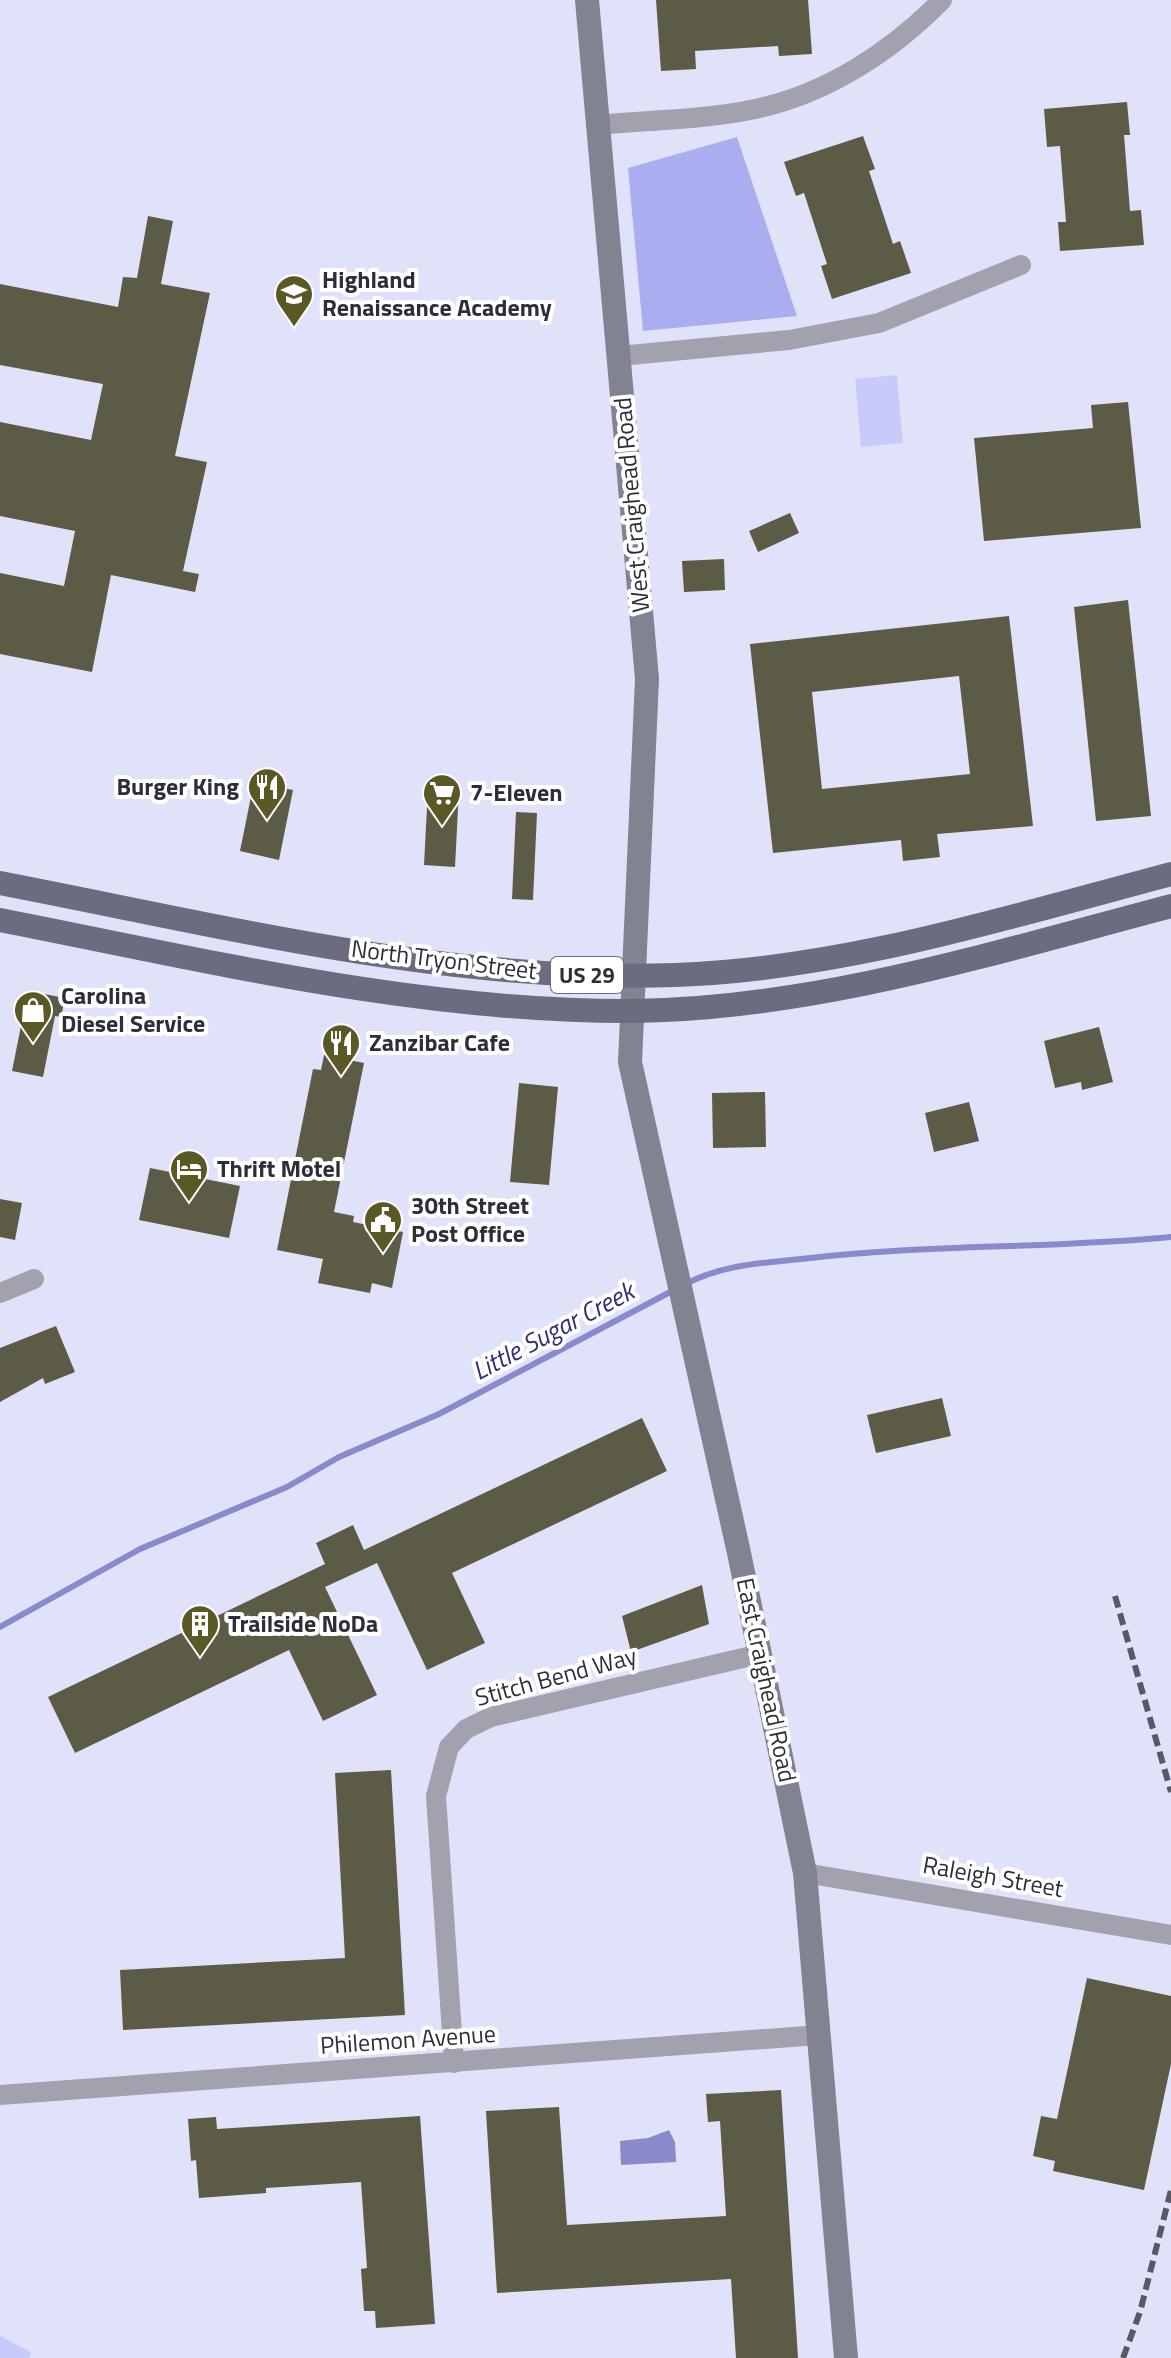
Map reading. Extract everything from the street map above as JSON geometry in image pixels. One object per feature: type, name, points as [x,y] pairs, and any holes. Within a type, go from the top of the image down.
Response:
[{"type":"main road","name":"North Tryon Street","points":[[0,883],[378,955],[511,970],[635,975],[759,968],[875,950],[1171,874]]},
{"type":"main road","name":"North Tryon Street","points":[[0,920],[266,973],[412,997],[524,1007],[634,1011],[711,1006],[816,992],[931,968],[1171,906]]},
{"type":"street","name":"West Craighead Road","points":[[587,0],[647,679],[634,1011]]},
{"type":"street","points":[[597,125],[755,109],[792,98],[869,61],[910,31],[942,0]]},
{"type":"street","points":[[619,356],[789,340],[879,323],[1021,265]]},
{"type":"street","name":"East Craighead Road","points":[[634,1011],[630,1062],[805,1873],[846,2358]]},
{"type":"street","points":[[0,1293],[34,1279]]},
{"type":"street","name":"Stitch Bend Way","points":[[454,2063],[436,1796],[449,1747],[466,1729],[491,1717],[760,1654]]},
{"type":"street","name":"Raleigh Street","points":[[805,1873],[898,1886],[1171,1935]]},
{"type":"street","name":"Philemon Avenue","points":[[0,2095],[819,2035]]},
{"type":"shaded area","points":[[737,137],[797,316],[643,331],[628,168]]},
{"type":"shaded area","points":[[897,375],[903,443],[861,447],[855,379]]},
{"type":"shaded area","points":[[669,2130],[675,2142],[676,2162],[621,2165],[620,2141],[648,2138]]},
{"type":"shaded area","points":[[0,2336],[31,2352],[29,2358],[0,2358]]},
{"type":"building","points":[[656,0],[808,0],[812,54],[779,56],[778,46],[695,51],[696,69],[661,71]]},
{"type":"building","points":[[1127,102],[1130,135],[1124,135],[1130,211],[1141,210],[1144,245],[1060,251],[1058,222],[1066,222],[1060,146],[1047,147],[1044,109]]},
{"type":"building","points":[[863,136],[875,169],[869,171],[893,244],[900,241],[911,273],[832,299],[821,266],[827,264],[804,193],[796,196],[784,162]]},
{"type":"building","points":[[148,216],[173,221],[161,284],[210,293],[175,456],[207,462],[183,571],[199,574],[195,592],[111,575],[92,672],[0,654],[0,573],[64,586],[75,531],[0,516],[0,422],[91,440],[103,384],[0,365],[0,284],[118,307],[123,277],[137,278]]},
{"type":"building","points":[[1128,402],[1141,528],[984,541],[974,438],[1093,428],[1091,405]]},
{"type":"building","points":[[790,513],[799,533],[758,552],[749,531]]},
{"type":"building","points":[[724,559],[725,590],[684,592],[682,561]]},
{"type":"building","points":[[1128,600],[1151,816],[1096,821],[1074,607]]},
{"type":"building","points":[[1009,616],[1033,826],[937,834],[940,857],[903,861],[901,840],[773,853],[750,644]],"holes":[[[959,676],[970,774],[822,789],[812,692]]]},
{"type":"building","name":"Burger King","points":[[254,782],[293,790],[279,860],[240,851]]},
{"type":"building","name":"7-Eleven","points":[[428,788],[459,789],[455,867],[424,865]]},
{"type":"building","name":"7-Eleven","points":[[516,812],[537,813],[533,900],[512,899]]},
{"type":"building","name":"Carolina Diesel Service","points":[[28,991],[65,998],[61,1017],[55,1016],[43,1077],[12,1071]]},
{"type":"building","points":[[1099,1027],[1113,1082],[1082,1090],[1081,1082],[1055,1088],[1044,1041]]},
{"type":"building","points":[[324,1055],[364,1063],[334,1212],[354,1216],[353,1222],[403,1232],[392,1288],[372,1283],[370,1293],[318,1283],[323,1259],[277,1250],[313,1069],[321,1070]]},
{"type":"building","points":[[519,1083],[558,1087],[549,1185],[510,1182]]},
{"type":"building","points":[[765,1092],[766,1147],[713,1148],[712,1093]]},
{"type":"building","points":[[969,1102],[979,1141],[934,1152],[925,1113]]},
{"type":"building","name":"Thrift Motel","points":[[150,1168],[240,1186],[229,1238],[139,1220]]},
{"type":"building","points":[[0,1199],[22,1203],[15,1240],[0,1237]]},
{"type":"building","points":[[56,1326],[75,1372],[45,1384],[43,1378],[0,1402],[0,1348]]},
{"type":"building","points":[[942,1398],[951,1436],[876,1453],[867,1415]]},
{"type":"building","points":[[642,1418],[667,1471],[452,1573],[485,1643],[427,1670],[377,1563],[325,1587],[377,1695],[323,1721],[289,1650],[75,1753],[48,1697],[325,1564],[316,1543],[353,1525],[364,1550]]},
{"type":"building","points":[[702,1585],[709,1624],[631,1652],[622,1616]]},
{"type":"building","points":[[391,1770],[405,2015],[123,2030],[120,1970],[345,1958],[335,1773]]},
{"type":"building","points":[[1087,1978],[1171,1996],[1171,2064],[1144,2190],[1053,2171],[1055,2161],[1033,2156],[1041,2116],[1057,2119]]},
{"type":"building","points":[[781,2090],[798,2358],[736,2358],[731,2279],[497,2293],[486,2111],[559,2107],[567,2225],[726,2216],[720,2121],[708,2122],[706,2094]]},
{"type":"building","points":[[420,2116],[435,2324],[376,2328],[375,2311],[364,2311],[361,2269],[367,2268],[361,2182],[266,2188],[266,2193],[199,2198],[196,2160],[191,2161],[188,2119],[216,2117],[217,2129]]},
{"type":"waterway","name":"Little Sugar Creek","points":[[684,1285],[712,1273],[741,1266],[847,1254],[1171,1237]]},
{"type":"waterway","name":"Little Sugar Creek","points":[[0,1627],[140,1549],[287,1487],[339,1457],[439,1414],[674,1290]]},
{"type":"railway","points":[[1115,1596],[1171,1792]]},
{"type":"railway","points":[[1123,2358],[1140,2312],[1171,2190]]},
{"type":"place","name":"Highland Renaissance Academy","points":[[294,328]]},
{"type":"place","name":"Burger King","points":[[267,821]]},
{"type":"place","name":"7-Eleven","points":[[442,827]]},
{"type":"place","name":"Carolina Diesel Service","points":[[33,1044]]},
{"type":"place","name":"Zanzibar Cafe","points":[[341,1077]]},
{"type":"place","name":"Thrift Motel","points":[[189,1203]]},
{"type":"place","name":"30th Street Post Office","points":[[383,1254]]},
{"type":"place","name":"Trailside NoDa","points":[[200,1658]]}]
